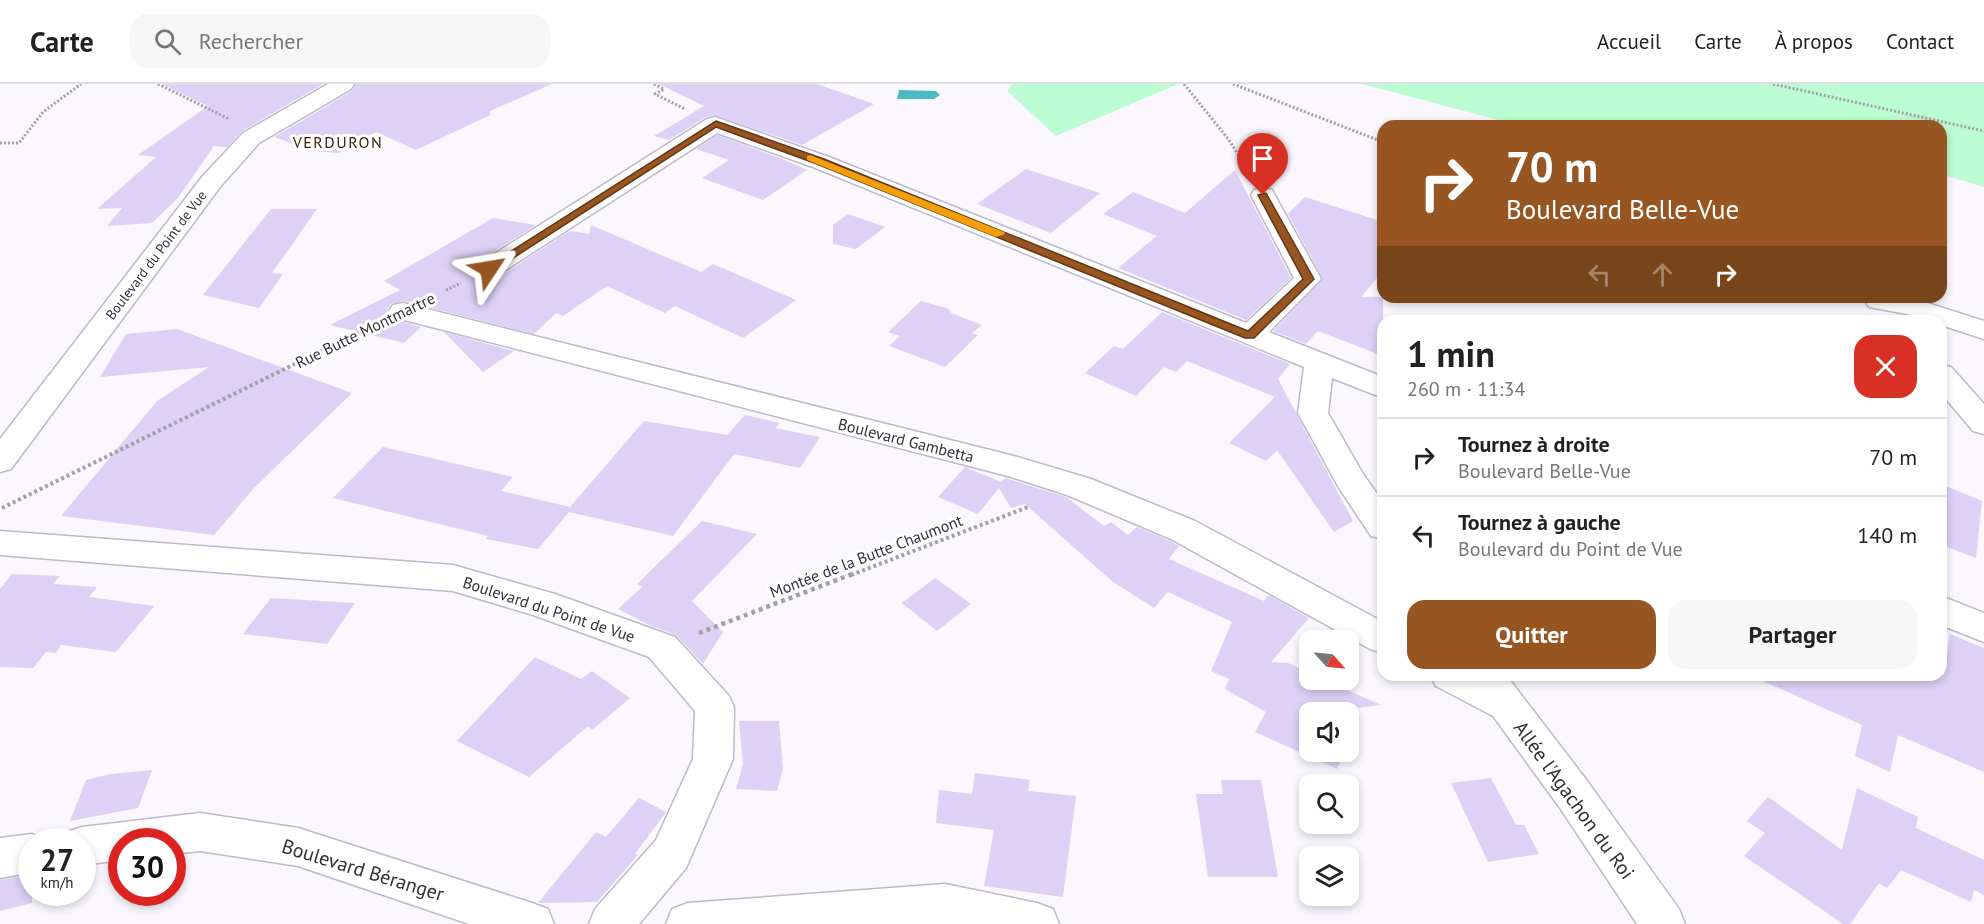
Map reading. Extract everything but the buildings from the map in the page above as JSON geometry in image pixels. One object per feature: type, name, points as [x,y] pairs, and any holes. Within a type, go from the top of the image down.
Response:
[{"type":"street","name":"Boulevard du Point de Vue","points":[[0,461],[211,182],[251,138],[343,84]]},
{"type":"street","points":[[489,269],[716,124],[820,162],[1377,386]]},
{"type":"street","points":[[1249,336],[1308,279],[1263,195]]},
{"type":"street","points":[[1881,303],[1891,315]]},
{"type":"street","points":[[1892,303],[1912,306],[1939,315]]},
{"type":"street","name":"Boulevard Gambetta","points":[[403,311],[1014,467],[1079,487],[1183,530],[1377,636]]},
{"type":"street","points":[[1947,318],[1984,330]]},
{"type":"street","points":[[1319,362],[1313,412],[1350,480],[1377,518]]},
{"type":"street","points":[[1947,381],[1984,424]]},
{"type":"street","name":"Boulevard du Point de Vue","points":[[0,543],[453,578],[542,604],[662,647],[715,707],[714,759],[671,854],[611,924]]},
{"type":"street","points":[[1947,613],[1984,628]]},
{"type":"street","points":[[1466,681],[1495,691]]},
{"type":"street","name":"Allée l'Agachon du Roi","points":[[1495,691],[1574,795],[1646,916]]},
{"type":"street","name":"Boulevard Béranger","points":[[96,844],[200,832],[298,847],[532,924]]},
{"type":"street","points":[[0,858],[18,855]]},
{"type":"street","points":[[688,924],[945,905],[1020,922]]},
{"type":"path","points":[[0,143],[19,143],[43,112],[81,84]]},
{"type":"path","points":[[158,84],[231,121]]},
{"type":"path","points":[[654,84],[664,89],[655,94],[716,124]]},
{"type":"path","points":[[1184,84],[1229,140],[1263,195]]},
{"type":"path","points":[[1233,84],[1377,140]]},
{"type":"path","points":[[1773,84],[1935,120]]},
{"type":"path","points":[[1947,123],[1984,131]]},
{"type":"path","name":"Rue Butte Montmartre","points":[[0,509],[489,269]]},
{"type":"path","name":"Montée de la Butte Chaumont","points":[[662,647],[1079,487]]},
{"type":"green space","points":[[1013,84],[1178,84],[1056,136],[1007,91]]},
{"type":"green space","points":[[1362,84],[1984,84],[1984,187],[1947,176],[1947,120],[1498,120]]},
{"type":"water","points":[[899,90],[936,91],[940,95],[934,99],[897,99]]},
{"type":"slow traffic","points":[[810,158],[1000,234]]},
{"type":"district","name":"VERDURON","points":[[338,142]]},
{"type":"route","points":[[489,269],[716,124],[820,162],[1249,336],[1308,279],[1263,195]]}]
